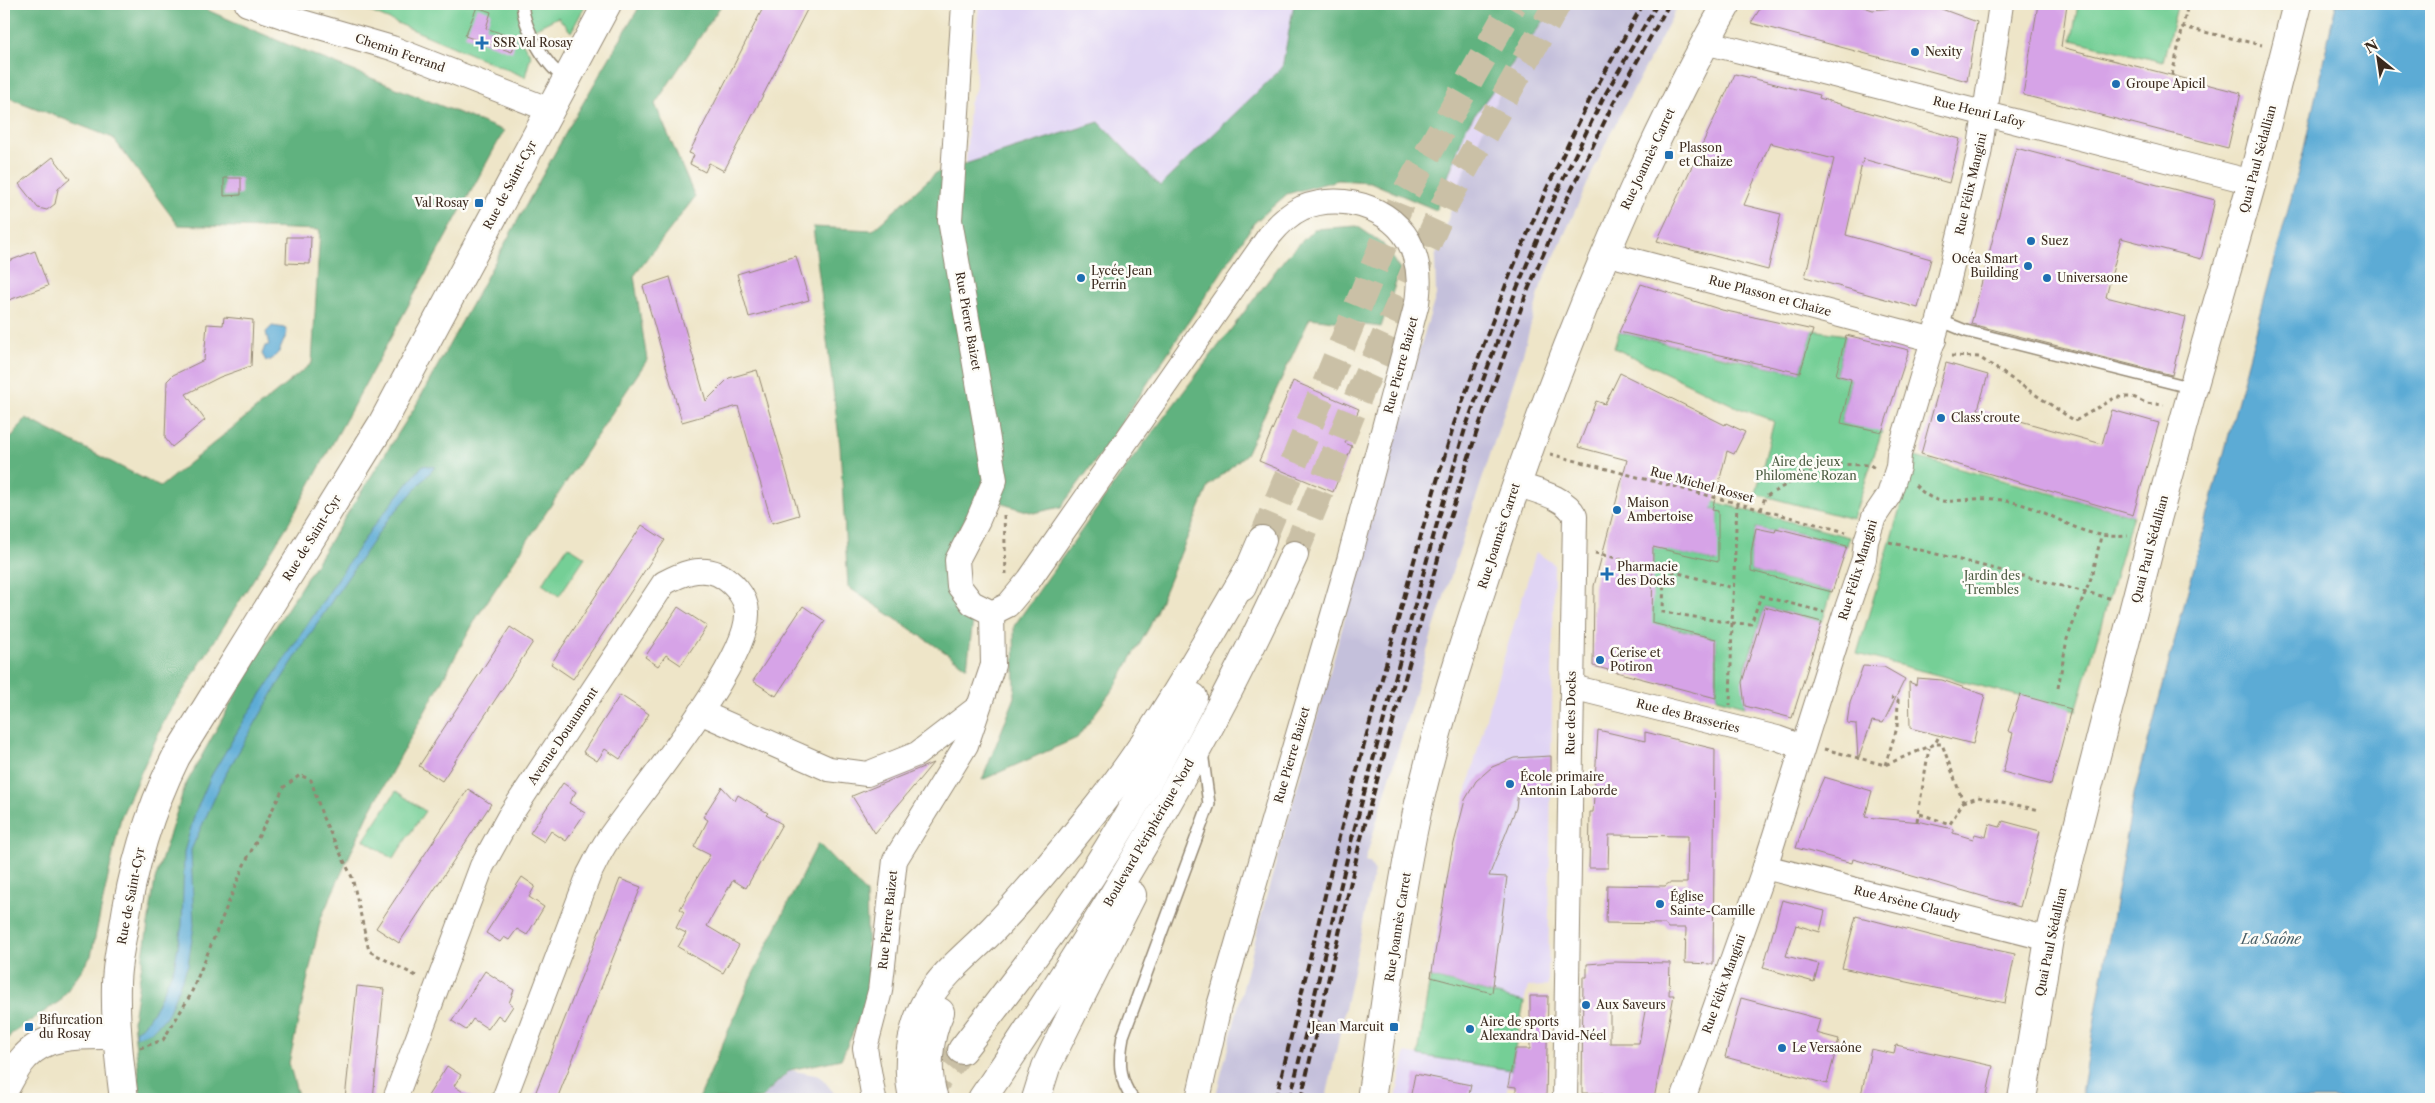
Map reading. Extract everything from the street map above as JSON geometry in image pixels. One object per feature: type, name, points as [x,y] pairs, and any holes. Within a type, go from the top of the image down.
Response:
[{"type":"main road","name":"Rue de Saint-Cyr","points":[[124,1099],[118,1045],[116,983],[124,926],[143,834],[158,792],[176,757],[382,424],[607,4]]},
{"type":"main road","name":"Rue Joannès Carret","points":[[1372,1099],[1395,941],[1417,812],[1467,635],[1528,448],[1606,253],[1654,146],[1705,42],[1727,4]]},
{"type":"main road","name":"Quai Paul Sédallian","points":[[2022,1099],[2049,939],[2153,534],[2252,182],[2298,4]]},
{"type":"main road","points":[[962,1050],[1054,929],[1114,839],[1189,705],[1262,540]]},
{"type":"main road","name":"Boulevard Périphérique Nord","points":[[982,1099],[1037,1018],[1146,844],[1261,628],[1294,555]]},
{"type":"main road","points":[[913,1099],[910,1080],[910,1051],[922,1011],[945,977],[995,927],[1097,808],[1132,762],[1165,712],[1249,570]]},
{"type":"main road","points":[[1036,1099],[1046,1067],[1202,752],[1226,695]]},
{"type":"main road","points":[[934,1099],[928,1071],[933,1032],[952,990],[995,927]]},
{"type":"main road","points":[[4,1090],[24,1058],[39,1044],[76,1034],[118,1045]]},
{"type":"street","name":"Chemin Ferrand","points":[[247,4],[392,48],[550,110]]},
{"type":"street","name":"Rue Pierre Baizet","points":[[964,4],[950,220],[995,480]]},
{"type":"street","name":"Rue Félix Mangini","points":[[1683,1099],[1765,867],[1813,748],[1844,616],[1864,560],[1866,541],[1874,517],[1889,495],[1898,467],[1899,454],[1933,340],[1979,154],[2001,4]]},
{"type":"street","name":"Rue Henri Lafoy","points":[[1705,42],[1986,112],[2252,182]]},
{"type":"street","name":"Rue Pierre Baizet","points":[[874,1099],[865,1048],[880,991],[895,860],[966,745],[993,665],[1000,609],[1029,580],[1270,235],[1283,220],[1302,209],[1321,202],[1344,201],[1368,207],[1388,218],[1404,235],[1415,255],[1420,280],[1417,303],[1349,560],[1219,1006],[1198,1099]]},
{"type":"street","name":"Rue Plasson et Chaize","points":[[1606,253],[1933,340]]},
{"type":"street","points":[[995,480],[958,560],[959,586],[972,603],[1000,609]]},
{"type":"street","name":"Rue des Docks","points":[[1516,484],[1557,499],[1571,509],[1574,516],[1565,1099]]},
{"type":"street","name":"Avenue Douaumont","points":[[395,1099],[482,866],[509,817],[664,583],[687,571],[716,573],[729,580],[739,591],[747,611],[745,626],[732,659],[700,712],[606,842],[589,874],[504,1099]]},
{"type":"street","name":"Rue des Brasseries","points":[[1572,687],[1813,748]]},
{"type":"street","points":[[700,712],[829,769],[867,774],[917,754],[977,708]]},
{"type":"street","name":"Rue Arsène Claudy","points":[[1765,867],[2049,939]]},
{"type":"lane","points":[[522,4],[528,31],[555,72],[566,79]]},
{"type":"lane","name":"Rue Plasson et Chaize","points":[[1933,340],[1966,331],[2190,399]]},
{"type":"lane","points":[[1133,1099],[1121,1077],[1120,1057],[1123,1036],[1209,804],[1202,752]]},
{"type":"path","points":[[2172,76],[2188,4]]},
{"type":"path","points":[[2182,27],[2238,40]]},
{"type":"path","points":[[1933,340],[1940,364],[1948,356],[1979,357],[2075,422],[2116,397],[2133,397],[2146,403],[2164,404],[2190,399]]},
{"type":"path","name":"Rue Michel Rosset","points":[[1528,448],[1849,533],[1862,526],[1870,529]]},
{"type":"path","points":[[1762,510],[1765,497],[1822,464],[1870,465],[1886,478],[1914,484],[1924,494],[1944,502],[1994,498],[2013,502],[2053,516],[2082,532],[2101,536],[2153,534]]},
{"type":"path","points":[[995,480],[1004,507],[1000,609]]},
{"type":"path","points":[[1730,708],[1737,504]]},
{"type":"path","points":[[1870,529],[1878,532],[1886,541],[2135,605]]},
{"type":"path","points":[[2058,688],[2067,639],[2093,573],[2101,536]]},
{"type":"path","points":[[1574,547],[1733,588]]},
{"type":"path","points":[[1664,569],[1663,612],[1732,623],[1751,624],[1761,596],[1844,616]]},
{"type":"path","points":[[1885,765],[1898,728],[1898,700],[1891,698]]},
{"type":"path","points":[[1935,744],[1939,736]]},
{"type":"path","points":[[1813,748],[1885,765],[1935,744],[1942,744],[1963,802]]},
{"type":"path","points":[[1917,821],[1920,814],[1929,747]]},
{"type":"path","points":[[118,1045],[163,1040],[190,996],[244,865],[284,787],[300,775],[311,780],[323,818],[352,877],[369,951],[436,987]]},
{"type":"path","points":[[1920,814],[1950,824],[1963,802],[1978,797],[2040,810]]},
{"type":"shaded area","name":"Lycée Jean Perrin","points":[[979,4],[1556,4],[1512,66],[1452,208],[1276,125],[1061,507],[1034,513],[1006,505],[1003,447],[964,208],[969,104],[976,88],[975,48]]},
{"type":"shaded area","points":[[1556,4],[1679,4],[1610,134],[1541,286],[1524,350],[1433,631],[1365,861],[1370,863],[1374,871],[1326,1099],[1215,1099],[1264,905],[1356,579],[1388,454],[1436,295],[1435,258],[1463,174],[1512,66]]},
{"type":"shaded area","name":"École primaire Antonin Laborde","points":[[1536,552],[1554,564],[1548,986],[1528,987],[1524,1002],[1430,977],[1452,847],[1490,703]]},
{"type":"shaded area","points":[[1405,1053],[1511,1070],[1505,1099],[1396,1099]]},
{"type":"shaded area","points":[[790,1070],[820,1076],[839,1099],[760,1099]]},
{"type":"green space","points":[[4,4],[55,4],[61,6],[64,4],[193,4],[286,44],[504,131],[289,523],[164,721],[121,817],[91,956],[60,1001],[11,1034],[4,1045],[4,447],[26,418],[160,487],[312,363],[320,230],[178,225],[113,138],[4,96]]},
{"type":"green space","name":"SSR Val Rosay","points":[[352,4],[586,4],[571,32],[558,17],[518,37],[531,55],[525,77]]},
{"type":"green space","points":[[641,4],[722,4],[655,104],[695,197],[634,276],[647,360],[477,617],[368,815],[321,918],[289,1063],[299,1099],[141,1099],[133,1020],[155,880],[185,786],[256,658],[415,407],[569,127]]},
{"type":"green space","points":[[1294,4],[1556,4],[1466,127],[1436,210],[1370,182],[1338,180],[1287,194],[1254,223],[1102,452],[1061,507],[1034,513],[1006,505],[982,488],[946,555],[949,588],[973,621],[967,667],[848,587],[840,446],[813,227],[873,230],[936,173],[1099,122],[1160,186],[1282,68]]},
{"type":"green space","points":[[2078,4],[2161,4],[2177,7],[2163,62],[2072,40]]},
{"type":"green space","points":[[1357,226],[1382,243],[1400,270],[1381,327],[1310,318],[1246,454],[1209,486],[1150,626],[1116,685],[1077,738],[982,780],[1015,697],[1014,626],[1127,466],[1286,257],[1314,229]]},
{"type":"green space","name":"Aire de jeux Philomène Rozan","points":[[1813,330],[1846,335],[1836,375],[1851,379],[1841,423],[1882,431],[1853,519],[1756,494],[1774,421],[1739,408],[1614,348],[1619,332],[1694,350],[1697,343],[1712,347],[1711,354],[1800,373]]},
{"type":"green space","name":"Jardin des Trembles","points":[[1915,457],[2133,515],[2076,711],[1857,654]]},
{"type":"green space","points":[[1623,478],[1849,537],[1847,546],[1777,528],[1775,532],[1756,528],[1751,552],[1751,571],[1832,592],[1822,622],[1765,607],[1745,670],[1745,706],[1716,698],[1716,639],[1666,626],[1652,631],[1608,535],[1717,562],[1718,511],[1620,487]]},
{"type":"green space","points":[[568,546],[585,557],[559,596],[542,584]]},
{"type":"green space","points":[[396,791],[425,811],[393,859],[364,840]]},
{"type":"green space","points":[[818,843],[866,893],[869,997],[841,1059],[790,1070],[760,1099],[699,1099],[751,978]]},
{"type":"green space","name":"Aire de sports Alexandra David-Néel","points":[[1430,977],[1524,1002],[1511,1070],[1418,1055]]},
{"type":"water","name":"La Saône","points":[[2336,4],[2431,4],[2431,1099],[2081,1099],[2133,799],[2303,153]]},
{"type":"water","points":[[272,326],[285,328],[287,333],[279,352],[271,360],[266,361],[262,354],[265,346],[269,345],[266,332]]},
{"type":"water","points":[[423,465],[435,467],[386,522],[335,596],[277,686],[224,777],[191,850],[194,926],[188,965],[167,1016],[152,1031],[136,1037],[135,1031],[144,1025],[157,1005],[174,967],[182,925],[184,852],[195,813],[211,776],[246,717],[371,529]]},
{"type":"building","points":[[765,4],[810,4],[724,171],[709,163],[705,172],[690,164],[694,155],[689,153]]},
{"type":"building","name":"Nexity","points":[[1763,4],[1855,4],[1873,10],[1928,4],[1977,22],[1967,81],[1751,23]]},
{"type":"building","name":"Groupe Apicil","points":[[2038,4],[2067,4],[2061,47],[2241,93],[2228,148],[2023,95]]},
{"type":"building","points":[[477,7],[491,12],[486,28],[516,39],[512,52],[465,36]]},
{"type":"building","points":[[1735,74],[1820,95],[1819,98],[1960,139],[1949,183],[1863,159],[1846,235],[1931,259],[1918,308],[1805,277],[1834,159],[1770,143],[1744,205],[1781,214],[1768,270],[1657,241]]},
{"type":"building","name":"Universaone","points":[[2016,148],[2215,200],[2201,259],[2121,238],[2106,297],[2186,317],[2172,375],[1971,324]]},
{"type":"building","points":[[53,157],[70,179],[58,189],[55,204],[47,210],[38,208],[19,184]]},
{"type":"building","points":[[224,178],[241,178],[241,195],[224,196]]},
{"type":"building","points":[[287,237],[311,237],[310,264],[286,263]]},
{"type":"building","points":[[35,251],[48,286],[9,300],[4,286],[4,263]]},
{"type":"building","points":[[796,256],[809,300],[749,317],[737,274]]},
{"type":"building","points":[[670,277],[706,401],[729,378],[757,370],[799,515],[772,523],[738,406],[682,422],[643,286]]},
{"type":"building","points":[[1641,284],[1722,310],[1813,330],[1800,373],[1619,332]]},
{"type":"building","points":[[224,317],[253,320],[251,366],[220,377],[186,394],[205,420],[172,447],[165,438],[167,381],[173,375],[204,360],[207,324],[223,325]]},
{"type":"building","points":[[1846,335],[1909,350],[1882,432],[1841,423],[1851,379],[1836,375]]},
{"type":"building","points":[[1946,363],[1988,375],[1978,409],[2102,444],[2112,410],[2159,423],[2133,515],[1921,454]]},
{"type":"building","points":[[1620,373],[1725,425],[1726,423],[1745,432],[1734,454],[1727,451],[1712,510],[1718,511],[1718,562],[1653,547],[1652,623],[1716,639],[1716,698],[1593,666],[1594,586],[1627,460],[1578,447],[1596,401],[1605,404]]},
{"type":"building","points":[[1293,381],[1359,409],[1345,443],[1352,446],[1333,492],[1259,461]]},
{"type":"building","points":[[642,525],[665,540],[573,679],[551,664]]},
{"type":"building","points":[[1756,528],[1775,532],[1776,528],[1847,546],[1832,592],[1751,571],[1751,552]]},
{"type":"building","points":[[803,606],[825,621],[776,696],[753,681]]},
{"type":"building","points":[[678,607],[707,626],[681,665],[666,655],[658,666],[645,657]]},
{"type":"building","points":[[1765,607],[1822,622],[1792,718],[1745,706],[1742,682]]},
{"type":"building","points":[[510,627],[533,642],[442,781],[419,766]]},
{"type":"building","points":[[1863,666],[1884,667],[1905,679],[1883,723],[1872,721],[1858,760],[1856,724],[1847,723],[1850,702]]},
{"type":"building","points":[[1917,678],[1942,680],[1985,695],[1973,744],[1910,728],[1909,682],[1916,685]]},
{"type":"building","points":[[620,695],[649,714],[620,759],[605,749],[597,761],[583,752]]},
{"type":"building","points":[[2020,695],[2071,709],[2051,785],[2003,772],[2013,733],[2008,731]]},
{"type":"building","points":[[1598,730],[1645,741],[1645,732],[1715,749],[1713,964],[1685,963],[1686,928],[1668,928],[1665,924],[1606,923],[1607,885],[1665,886],[1669,883],[1687,883],[1688,836],[1609,835],[1608,868],[1589,868],[1590,812],[1593,812]]},
{"type":"building","points":[[1551,756],[1551,794],[1518,792],[1516,808],[1489,876],[1507,877],[1492,993],[1431,977],[1451,855],[1465,800],[1476,781],[1492,767],[1514,758]]},
{"type":"building","points":[[933,763],[894,810],[875,833],[852,796]]},
{"type":"building","points":[[1824,777],[1872,791],[1865,817],[1922,822],[1953,829],[1953,833],[1973,839],[1975,834],[1986,837],[1989,824],[2000,827],[2003,821],[2040,831],[2020,907],[1853,859],[1852,863],[1796,848],[1806,818]]},
{"type":"building","points":[[563,783],[576,792],[569,803],[585,813],[566,841],[551,831],[544,842],[530,833]]},
{"type":"building","points":[[722,787],[735,801],[738,795],[782,824],[746,888],[733,880],[707,926],[739,945],[723,973],[678,947],[686,933],[676,928],[684,912],[680,909],[710,855],[694,847],[708,820],[703,817]]},
{"type":"building","points":[[468,789],[491,804],[399,943],[376,928]]},
{"type":"building","points":[[522,877],[535,886],[529,897],[544,907],[527,935],[517,929],[509,940],[504,937],[500,942],[486,933]]},
{"type":"building","points":[[620,879],[641,887],[557,1099],[533,1099]]},
{"type":"building","points":[[1782,900],[1825,911],[1820,932],[1796,925],[1786,956],[1819,964],[1814,982],[1763,968]]},
{"type":"building","points":[[1856,916],[1949,940],[2015,954],[2005,1003],[1842,968]]},
{"type":"building","points":[[1614,962],[1670,963],[1669,995],[1674,995],[1654,1099],[1604,1099],[1602,1093],[1582,1093],[1583,977],[1587,977],[1587,964]],"holes":[[[1610,1006],[1646,1006],[1639,1043],[1610,1043]]]},
{"type":"building","points":[[485,971],[514,990],[509,1003],[513,1006],[504,1020],[498,1015],[488,1029],[473,1019],[466,1030],[452,1021]]},
{"type":"building","points":[[357,986],[384,989],[373,1099],[345,1099]]},
{"type":"building","points":[[1530,996],[1548,996],[1546,1099],[1516,1099],[1516,1087],[1508,1086],[1515,1049],[1530,1049]]},
{"type":"building","name":"Le Versaône","points":[[1741,998],[1820,1019],[1816,1033],[1839,1039],[1827,1084],[1725,1057]]},
{"type":"building","points":[[1896,1045],[1993,1066],[1986,1099],[1882,1099],[1861,1095],[1871,1049],[1894,1054]]},
{"type":"building","points":[[447,1066],[461,1075],[454,1086],[474,1099],[426,1099]]},
{"type":"building","points":[[1415,1074],[1471,1085],[1468,1099],[1410,1099]]},
{"type":"tunnel","points":[[1262,540],[1402,199],[1513,4]]},
{"type":"tunnel","points":[[1294,555],[1361,390],[1447,200],[1557,4]]},
{"type":"tunnel","points":[[922,1099],[962,1050]]},
{"type":"railway","points":[[1276,1099],[1340,833],[1423,528],[1454,424],[1507,282],[1547,188],[1592,95],[1643,4]]},
{"type":"railway","points":[[1290,1099],[1352,838],[1434,534],[1465,429],[1517,288],[1557,192],[1602,100],[1657,4]]},
{"type":"railway","points":[[1301,1099],[1360,842],[1444,537],[1476,434],[1527,292],[1568,197],[1612,106],[1669,4]]},
{"type":"place","name":"SSR Val Rosay","points":[[482,43]]},
{"type":"place","name":"Nexity","points":[[1915,52]]},
{"type":"place","name":"Groupe Apicil","points":[[2116,84]]},
{"type":"place","name":"Plasson et Chaize","points":[[1669,155]]},
{"type":"place","name":"Val Rosay","points":[[479,203]]},
{"type":"place","name":"Suez","points":[[2031,241]]},
{"type":"place","name":"Océa Smart Building","points":[[2028,266]]},
{"type":"place","name":"Lycée Jean Perrin","points":[[1081,278]]},
{"type":"place","name":"Universaone","points":[[2047,278]]},
{"type":"place","name":"Class'croute","points":[[1941,418]]},
{"type":"place","name":"Maison Ambertoise","points":[[1617,510]]},
{"type":"place","name":"Pharmacie des Docks","points":[[1607,574]]},
{"type":"place","name":"Cerise et Potiron","points":[[1600,660]]},
{"type":"place","name":"École primaire Antonin Laborde","points":[[1510,784]]},
{"type":"place","name":"Église Sainte-Camille","points":[[1660,904]]},
{"type":"place","name":"Aux Saveurs","points":[[1586,1005]]},
{"type":"place","name":"Bifurcation du Rosay","points":[[29,1027]]},
{"type":"place","name":"Jean Marcuit","points":[[1394,1027]]},
{"type":"place","name":"Aire de sports Alexandra David-Néel","points":[[1470,1029]]},
{"type":"place","name":"Le Versaône","points":[[1782,1048]]}]
